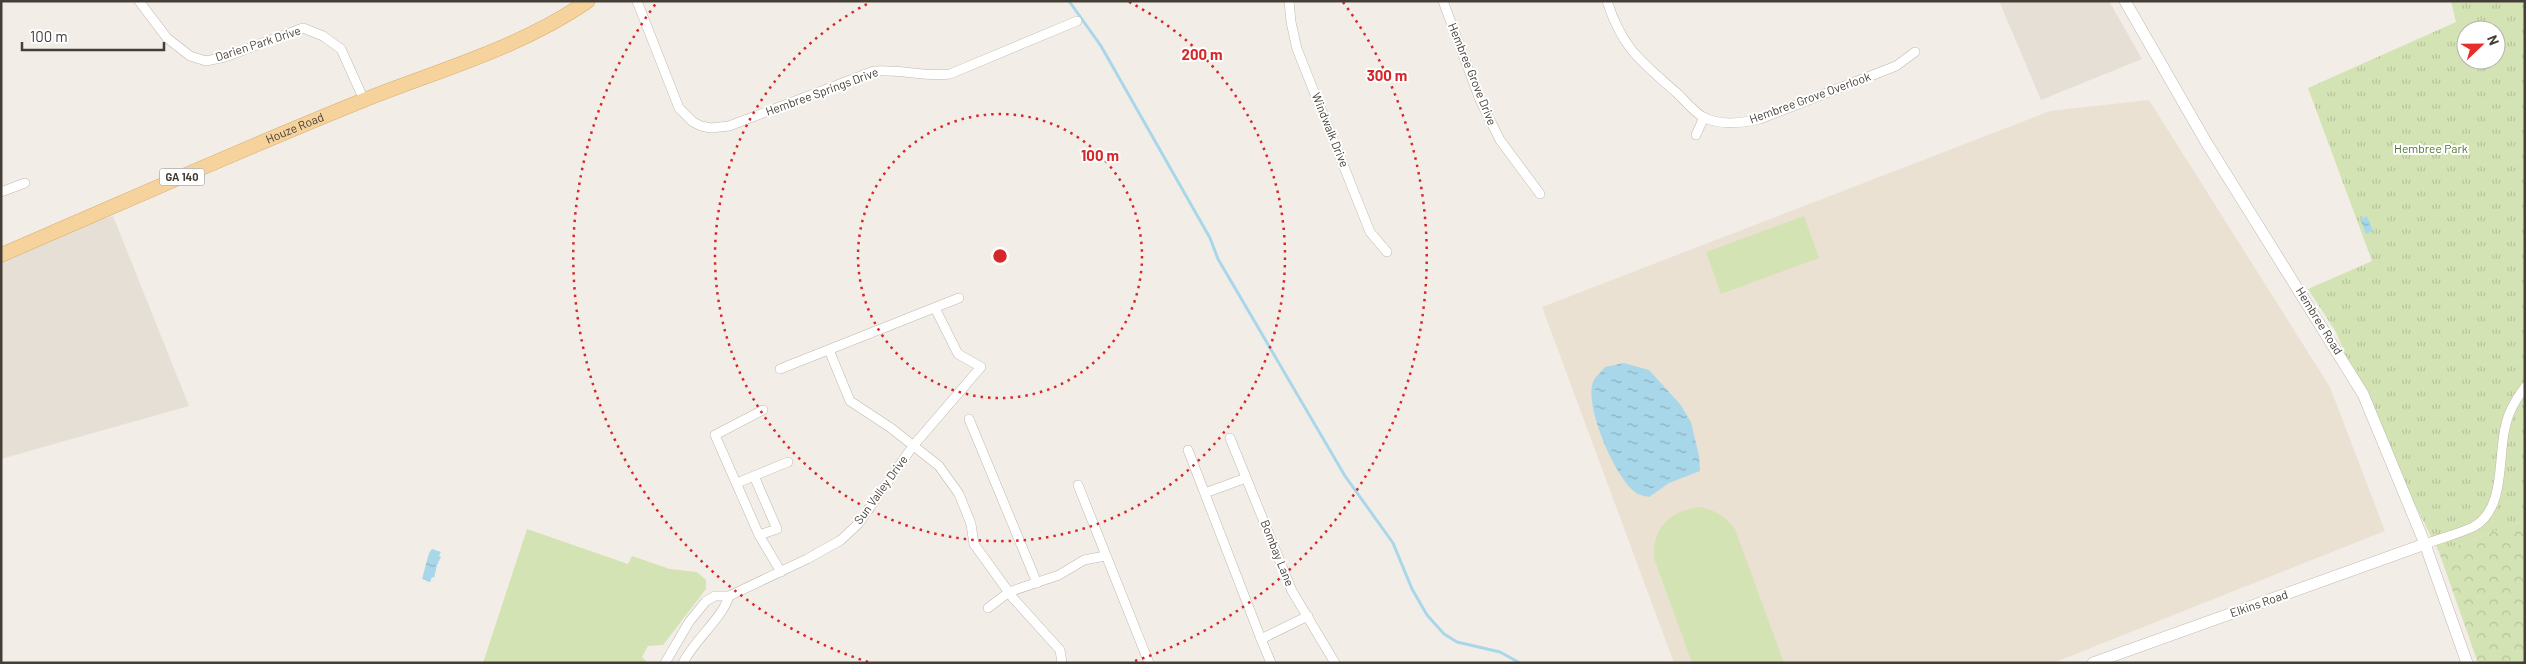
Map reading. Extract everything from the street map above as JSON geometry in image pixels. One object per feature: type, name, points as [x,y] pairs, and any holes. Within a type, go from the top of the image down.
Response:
[{"type":"main road","name":"Houze Road","points":[[1,255],[364,100],[524,38],[564,18],[588,1]]},
{"type":"street","name":"Darien Park Drive","points":[[139,1],[167,38],[190,56],[206,61],[225,57],[303,28],[323,36],[341,50],[364,100]]},
{"type":"street","name":"Hembree Springs Drive","points":[[637,1],[679,108],[693,122],[711,128],[728,126],[874,71],[892,70],[931,76],[950,74],[1077,21]]},
{"type":"street","name":"Windwalk Drive","points":[[1289,1],[1290,22],[1297,49],[1370,232],[1387,252]]},
{"type":"street","name":"Hembree Grove Drive","points":[[1443,1],[1480,100],[1500,140],[1540,194]]},
{"type":"street","points":[[1607,1],[1615,27],[1630,51],[1704,117],[1696,136]]},
{"type":"street","name":"Hembree Road","points":[[2125,1],[2206,142],[2363,394],[2425,544],[2467,663]]},
{"type":"street","name":"Hembree Grove Overlook","points":[[1704,117],[1742,123],[1760,119],[1896,66],[1915,52]]},
{"type":"street","points":[[1,192],[25,183]]},
{"type":"street","points":[[780,369],[959,298]]},
{"type":"street","name":"Sun Valley Drive","points":[[665,663],[689,622],[706,601],[714,596],[729,596],[781,572],[841,540],[859,523],[914,446],[981,367],[958,354],[935,308]]},
{"type":"street","points":[[829,350],[850,401],[939,466],[959,494],[971,524],[974,544],[1009,592],[1060,650],[1062,663]]},
{"type":"street","points":[[2425,544],[2473,526],[2484,518],[2491,507],[2498,483],[2505,426],[2510,408],[2525,387]]},
{"type":"street","points":[[763,410],[716,435],[759,535],[781,572]]},
{"type":"street","points":[[969,419],[1037,583]]},
{"type":"street","name":"Bombay Lane","points":[[1230,438],[1292,591],[1335,663]]},
{"type":"street","points":[[1188,450],[1271,663]]},
{"type":"street","points":[[737,483],[788,462]]},
{"type":"street","points":[[754,476],[777,529],[759,535]]},
{"type":"street","points":[[1204,493],[1246,478]]},
{"type":"street","points":[[1078,485],[1149,663]]},
{"type":"street","name":"Elkins Road","points":[[2093,663],[2425,544]]},
{"type":"street","points":[[988,608],[1009,592],[1059,575],[1084,560],[1105,556]]},
{"type":"street","points":[[683,663],[712,621],[724,610],[729,596]]},
{"type":"street","points":[[1261,639],[1308,616]]},
{"type":"shaded area","points":[[1999,1],[2109,1],[2142,59],[2041,100]]},
{"type":"shaded area","points":[[2149,100],[2330,387],[2385,531],[2053,663],[1674,663],[1542,307],[2050,111]]},
{"type":"shaded area","points":[[113,216],[189,406],[1,459],[1,261],[89,222]]},
{"type":"green space","name":"Hembree Park","points":[[2451,1],[2525,1],[2525,520],[2439,552],[2371,418],[2336,332],[2308,289],[2372,261],[2308,88],[2456,22]]},
{"type":"green space","points":[[1804,216],[1819,258],[1721,294],[1706,252]]},
{"type":"green space","points":[[1699,507],[1719,514],[1735,529],[1784,663],[1692,663],[1654,558],[1654,547],[1660,530],[1671,517],[1688,509]]},
{"type":"green space","points":[[2525,520],[2525,663],[2478,663],[2439,552]]},
{"type":"green space","points":[[527,529],[628,564],[632,556],[670,569],[697,572],[706,580],[706,589],[663,645],[648,646],[642,657],[648,663],[483,663]]},
{"type":"water","points":[[2367,216],[2373,231],[2366,234],[2360,219]]},
{"type":"water","points":[[1624,363],[1649,370],[1680,404],[1691,422],[1699,456],[1700,471],[1669,483],[1649,497],[1635,492],[1619,472],[1603,440],[1593,407],[1591,393],[1595,378],[1605,367]]},
{"type":"water","points":[[432,549],[441,552],[439,556],[441,557],[434,578],[432,577],[430,582],[422,579],[429,553]]},
{"type":"waterway","points":[[1069,1],[1101,46],[1210,238],[1218,259],[1345,476],[1393,543],[1412,589],[1427,615],[1444,634],[1457,642],[1500,652],[1520,663]]}]
